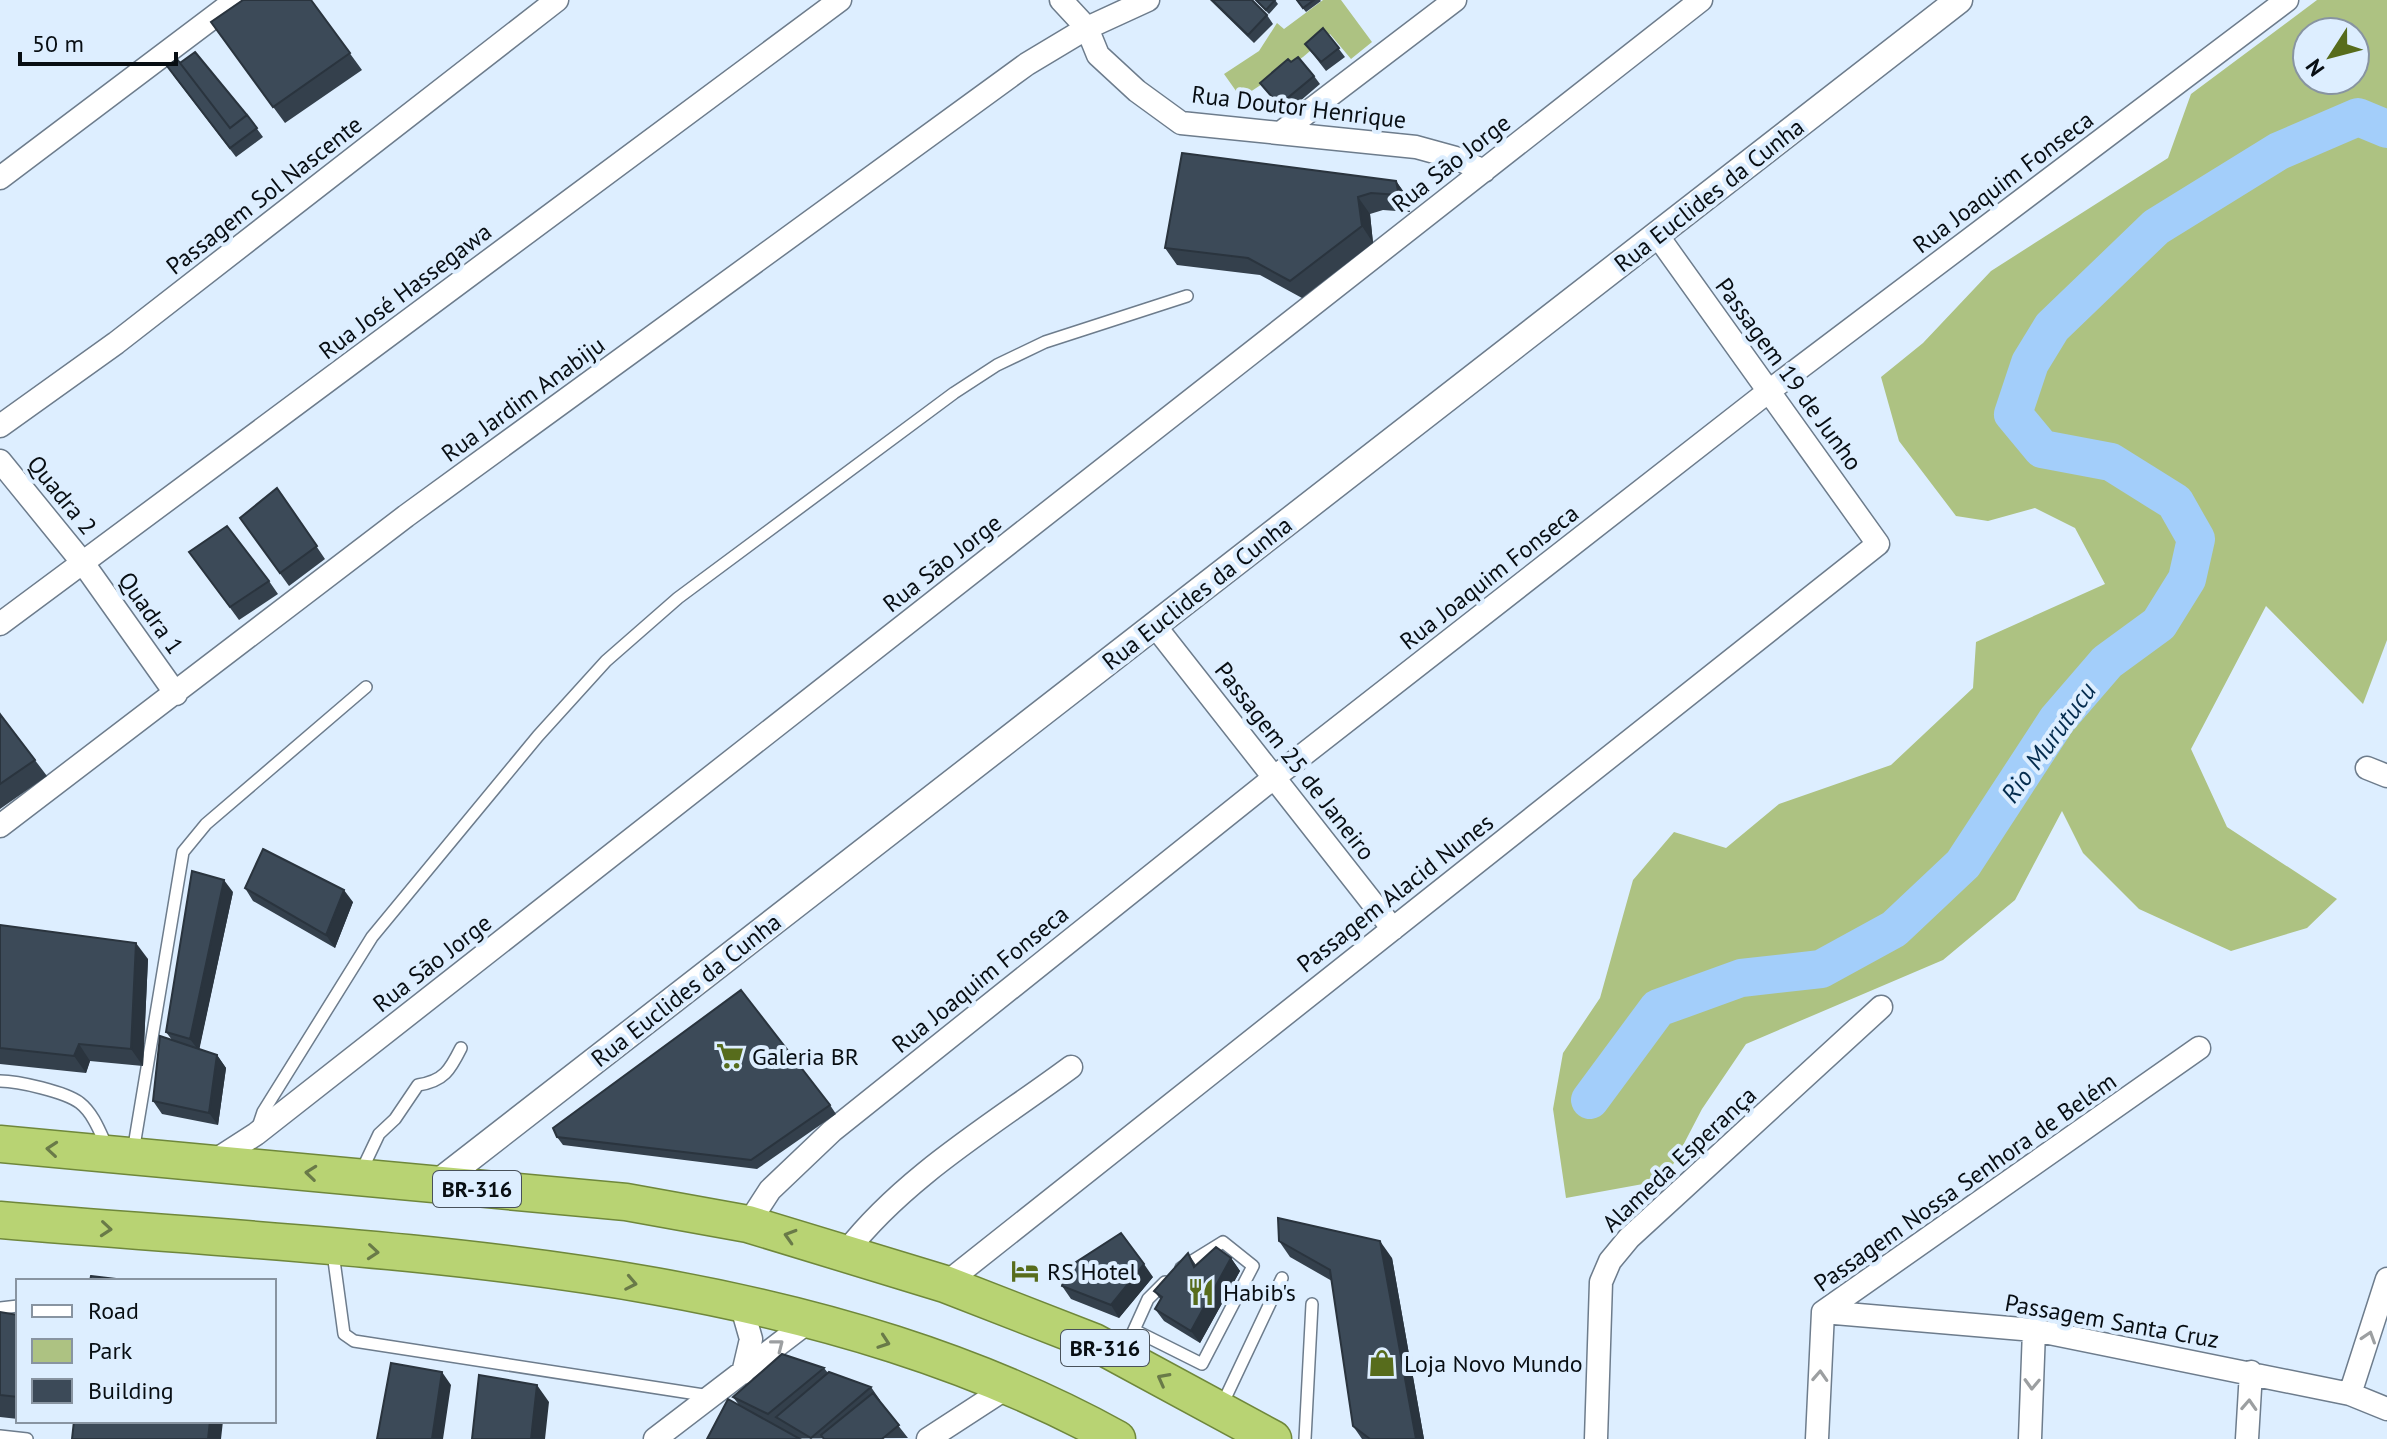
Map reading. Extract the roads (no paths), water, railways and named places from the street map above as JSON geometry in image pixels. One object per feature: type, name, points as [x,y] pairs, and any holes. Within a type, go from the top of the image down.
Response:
[{"type":"highway","name":"BR-316","points":[[0,1144],[626,1202],[748,1224],[945,1284],[1094,1342],[1128,1343],[1220,1409],[1273,1439]]},
{"type":"highway","points":[[0,1220],[332,1248],[592,1276],[813,1318],[1011,1385],[1048,1401],[1117,1439]]},
{"type":"street","points":[[0,178],[236,0]]},
{"type":"street","name":"Passagem Sol Nascente","points":[[0,426],[116,343],[557,0]]},
{"type":"street","name":"Rua José Hassegawa","points":[[0,624],[840,0]]},
{"type":"street","name":"Rua Doutor Henrique","points":[[1061,0],[1087,28],[1098,55],[1137,91],[1181,123],[1283,131],[1416,147],[1456,158],[1484,171]]},
{"type":"street","name":"Rua Jardim Anabiju","points":[[0,826],[406,516],[1027,64],[1087,28],[1148,0]]},
{"type":"street","points":[[1283,131],[1455,0]]},
{"type":"street","name":"Rua São Jorge","points":[[211,1163],[256,1134],[1701,0]]},
{"type":"street","name":"Rua Euclides da Cunha","points":[[435,1185],[1959,0]]},
{"type":"street","name":"Rua Joaquim Fonseca","points":[[748,1224],[770,1190],[832,1131],[1276,776],[1769,391],[2281,2]]},
{"type":"street","name":"Passagem 19 de Junho","points":[[1657,235],[1878,544]]},
{"type":"street","name":"Quadra 2","points":[[0,461],[83,563]]},
{"type":"street","name":"Passagem Alacid Nunes","points":[[945,1284],[1878,544]]},
{"type":"street","name":"Quadra 1","points":[[83,563],[176,694]]},
{"type":"street","name":"Passagem 25 de Janeiro","points":[[1155,626],[1276,776],[1393,929]]},
{"type":"street","name":"Alameda Esperança","points":[[1596,1439],[1601,1282],[1610,1261],[1629,1238],[1881,1007]]},
{"type":"street","name":"Passagem Nossa Senhora de Belém","points":[[1817,1439],[1823,1312],[2199,1048]]},
{"type":"street","points":[[846,1252],[871,1220],[912,1185],[1071,1067]]},
{"type":"street","points":[[2350,1394],[2387,1279]]},
{"type":"street","points":[[741,1304],[751,1339],[743,1373]]},
{"type":"street","name":"Passagem Santa Cruz","points":[[1823,1312],[2034,1330],[2350,1394],[2387,1409]]},
{"type":"street","points":[[655,1439],[813,1318]]},
{"type":"street","points":[[2030,1439],[2034,1330]]},
{"type":"street","points":[[2247,1439],[2251,1372]]},
{"type":"street","points":[[928,1439],[1011,1385]]},
{"type":"lane","points":[[256,1134],[263,1112],[372,937],[538,736],[606,661],[678,598],[954,393],[997,365],[1045,342],[1187,296]]},
{"type":"lane","points":[[121,1155],[183,852],[206,824],[366,687]]},
{"type":"lane","points":[[358,1178],[379,1134],[418,1085],[435,1083],[448,1074],[461,1048]]},
{"type":"lane","points":[[0,1081],[15,1081],[80,1102],[121,1155]]},
{"type":"lane","points":[[1223,1242],[1253,1266],[1202,1364],[1128,1343],[1148,1299],[1165,1282],[1223,1242]]},
{"type":"lane","points":[[332,1248],[344,1334],[354,1341],[711,1396]]},
{"type":"lane","points":[[1220,1409],[1282,1278]]},
{"type":"lane","points":[[1305,1439],[1312,1304]]},
{"type":"lane","points":[[0,1436],[27,1439]]},
{"type":"waterway","name":"Rio Murutucu","points":[[1590,1100],[1658,1008],[1741,978],[1821,969],[1894,929],[1963,864],[2057,720],[2107,662],[2159,624],[2187,579],[2196,539],[2175,502],[2111,462],[2042,449],[2013,414],[2030,363],[2052,327],[2156,227],[2279,151],[2358,117],[2387,129]]},
{"type":"place","name":"Galeria BR","points":[[730,1056]]},
{"type":"place","name":"RS Hotel","points":[[1025,1271]]},
{"type":"place","name":"Habib's","points":[[1201,1292]]},
{"type":"place","name":"Loja Novo Mundo","points":[[1382,1363]]}]
